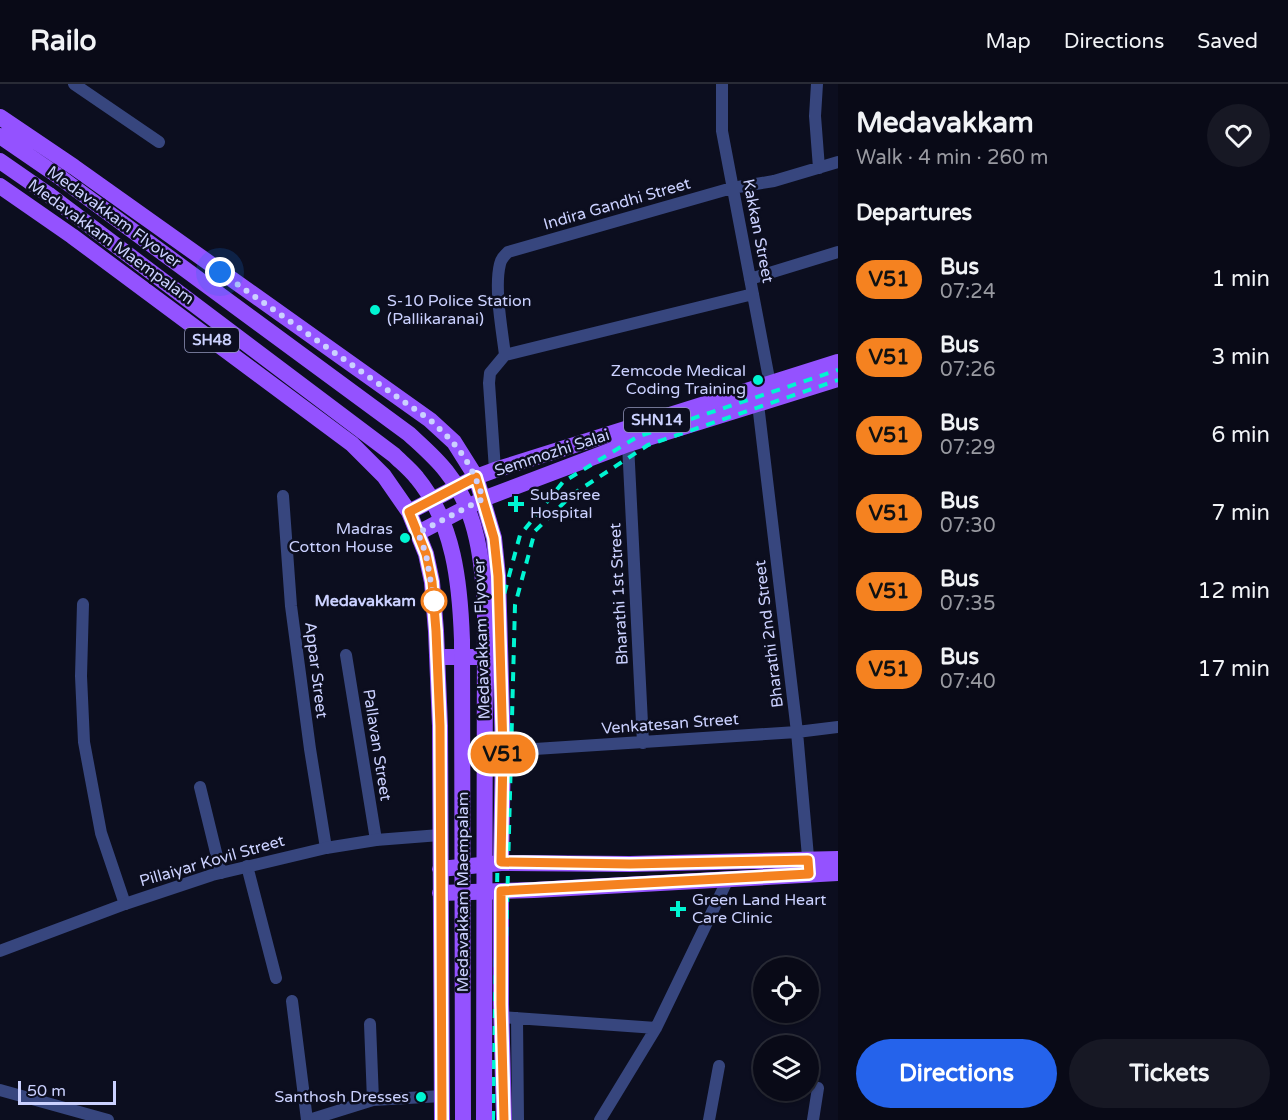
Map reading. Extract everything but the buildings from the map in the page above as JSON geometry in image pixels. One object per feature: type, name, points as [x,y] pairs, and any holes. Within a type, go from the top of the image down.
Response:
[{"type":"main road","points":[[0,117],[66,161],[430,420],[454,442],[476,477],[494,538],[501,657],[503,751],[501,862]]},
{"type":"main road","name":"Medavakkam Flyover","points":[[0,136],[61,178],[409,434],[447,472],[468,511],[479,547],[485,613],[484,1120]]},
{"type":"main road","name":"Medavakkam Maempalam","points":[[0,161],[50,195],[394,455],[429,494],[443,523],[452,550],[457,574],[462,640],[464,1120]]},
{"type":"main road","name":"SH48","points":[[0,186],[72,236],[352,444],[384,476],[409,512],[426,554],[432,582],[437,657],[442,1120]]},
{"type":"main road","name":"Semmozhi Salai","points":[[409,512],[476,477],[495,470],[838,362]]},
{"type":"main road","name":"Semmozhi Salai","points":[[418,533],[483,499],[628,444],[838,379]]},
{"type":"main road","points":[[437,657],[501,657]]},
{"type":"main road","points":[[440,893],[728,879],[809,867],[838,859]]},
{"type":"main road","points":[[440,869],[501,862],[809,867],[838,873]]},
{"type":"main road","points":[[501,891],[506,1013],[504,1120]]},
{"type":"main road","points":[[441,1009],[506,1013]]},
{"type":"street","points":[[74,84],[159,142]]},
{"type":"street","name":"Kakkan Street","points":[[722,84],[722,131],[770,384]]},
{"type":"street","points":[[817,84],[814,116],[819,168]]},
{"type":"street","name":"Indira Gandhi Street","points":[[505,355],[499,271],[500,261],[508,252],[732,188],[774,181],[838,162]]},
{"type":"street","points":[[750,279],[838,252]]},
{"type":"street","points":[[495,470],[489,384],[490,373],[505,355],[753,294]]},
{"type":"street","name":"Bharathi 2nd Street","points":[[758,404],[797,732],[809,867]]},
{"type":"street","name":"Bharathi 1st Street","points":[[628,444],[643,742]]},
{"type":"street","name":"Appar Street","points":[[283,496],[291,606],[326,848]]},
{"type":"street","points":[[83,604],[81,676],[84,742],[101,833],[125,904]]},
{"type":"street","name":"Pallavan Street","points":[[346,655],[376,840]]},
{"type":"street","name":"Venkatesan Street","points":[[503,751],[797,732],[838,726]]},
{"type":"street","points":[[200,787],[221,873]]},
{"type":"street","name":"Pillaiyar Kovil Street","points":[[0,951],[125,904],[247,866],[326,848],[376,840],[440,836]]},
{"type":"street","points":[[247,866],[276,978]]},
{"type":"street","points":[[600,1120],[656,1028],[728,879]]},
{"type":"street","points":[[292,1001],[308,1120],[373,1100],[442,1096]]},
{"type":"street","points":[[518,1120],[506,1013],[656,1028]]},
{"type":"street","points":[[370,1024],[373,1100]]},
{"type":"street","points":[[709,1120],[719,1066]]},
{"type":"street","points":[[0,1090],[108,1120]]},
{"type":"street","points":[[813,1120],[816,1101]]},
{"type":"railway","points":[[493,1120],[502,602],[520,535],[563,482],[637,437],[838,370]]},
{"type":"railway","points":[[504,1021],[515,605],[535,531],[573,494],[648,445],[838,380]]},
{"type":"bus line","name":"V51","points":[[442,1120],[440,726],[436,631],[432,582],[426,554],[409,512],[476,477],[494,538],[498,576],[503,751],[501,862],[630,864],[808,860],[809,874],[501,891],[504,1120]]},
{"type":"place","name":"S-10 Police Station (Pallikaranai)","points":[[375,310]]},
{"type":"place","name":"Zemcode Medical Coding Training","points":[[758,380]]},
{"type":"place","name":"Subasree Hospital","points":[[516,504]]},
{"type":"place","name":"Madras Cotton House","points":[[405,538]]},
{"type":"place","name":"Medavakkam","points":[[434,601]]},
{"type":"place","name":"Green Land Heart Care Clinic","points":[[678,909]]},
{"type":"place","name":"Santhosh Dresses","points":[[421,1097]]},
{"type":"route","points":[[220,272],[430,420],[454,442],[476,477],[483,499],[418,533],[426,554],[434,601]]}]
